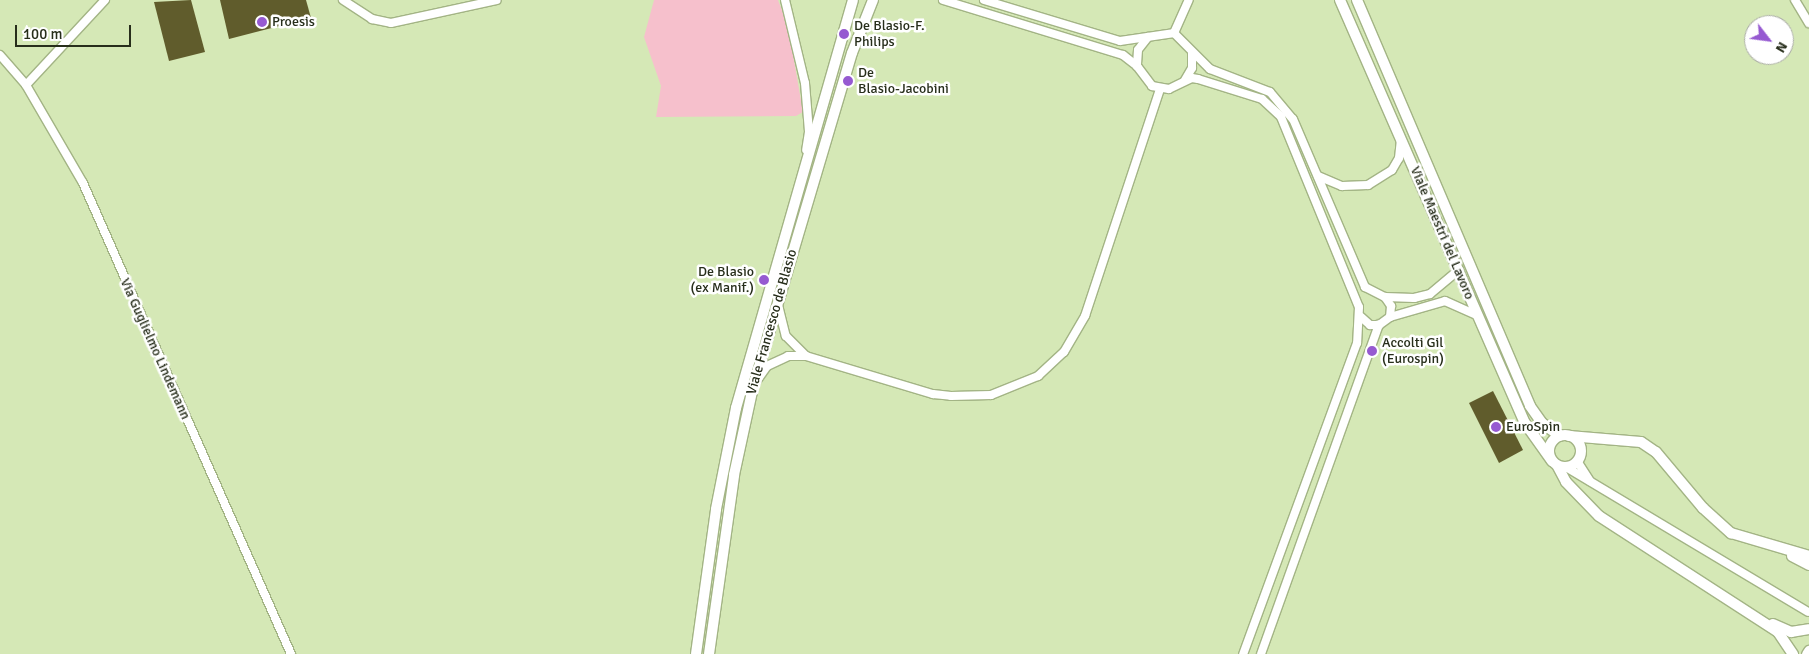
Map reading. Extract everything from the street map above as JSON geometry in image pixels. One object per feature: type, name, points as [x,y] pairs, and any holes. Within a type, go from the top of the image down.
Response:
[{"type":"street","points":[[26,85],[105,0]]},
{"type":"street","points":[[343,0],[372,19],[391,23],[497,0]]},
{"type":"street","points":[[785,0],[808,101],[809,132],[798,196]]},
{"type":"street","name":"Viale Francesco de Blasio","points":[[696,654],[727,448],[748,359],[798,196],[853,0]]},
{"type":"street","name":"Viale Francesco de Blasio","points":[[708,654],[734,475],[753,387],[852,53],[874,0]]},
{"type":"street","points":[[943,0],[1123,55],[1137,66],[1145,81],[1160,88],[1198,79],[1262,98],[1281,117],[1359,307],[1361,317],[1358,344],[1243,654]]},
{"type":"street","points":[[984,0],[1120,41],[1174,33]]},
{"type":"street","points":[[1003,0],[1008,8]]},
{"type":"street","points":[[1174,33],[1189,0]]},
{"type":"street","name":"Viale Maestri del Lavoro","points":[[1340,0],[1459,270],[1476,315],[1525,423],[1558,464],[1566,482],[1599,516],[1748,611]]},
{"type":"street","name":"Viale Maestri del Lavoro","points":[[1357,0],[1530,406],[1542,423],[1564,436]]},
{"type":"street","points":[[1795,0],[1809,23]]},
{"type":"street","points":[[1174,33],[1210,69],[1259,86],[1278,99],[1293,119],[1365,286],[1376,294],[1385,297],[1414,298],[1430,294],[1459,270]]},
{"type":"street","points":[[1137,66],[1138,50],[1148,37]]},
{"type":"street","points":[[1184,81],[1192,68],[1192,53]]},
{"type":"street","name":"Via Guglielmo Lindemann","points":[[0,55],[26,85],[83,183],[291,654]]},
{"type":"street","points":[[753,387],[775,360],[806,356],[933,394],[951,396],[991,395],[1038,376],[1064,352],[1085,316],[1160,88]]},
{"type":"street","points":[[1317,175],[1342,186],[1368,185],[1392,170],[1399,158],[1401,140]]},
{"type":"street","points":[[1359,307],[1365,297],[1376,294]]},
{"type":"street","points":[[1385,297],[1391,306],[1390,317]]},
{"type":"street","points":[[1261,654],[1379,325],[1390,317],[1445,301],[1476,315]]},
{"type":"street","points":[[777,302],[786,336],[806,356]]},
{"type":"street","points":[[1361,317],[1370,325],[1379,325]]},
{"type":"street","points":[[1564,436],[1578,444],[1577,461],[1592,482]]},
{"type":"street","points":[[1808,612],[1592,482],[1558,464],[1549,448],[1564,436],[1631,439],[1650,447],[1718,524],[1731,532],[1781,550],[1809,556]]},
{"type":"street","points":[[1558,464],[1577,461]]},
{"type":"street","points":[[1781,550],[1809,565]]},
{"type":"street","points":[[1748,611],[1791,632],[1809,630]]},
{"type":"street","points":[[1748,611],[1778,632],[1793,654]]},
{"type":"shaded area","points":[[654,0],[778,0],[788,26],[803,112],[796,116],[656,117],[661,86],[644,37]]},
{"type":"building","points":[[191,0],[205,52],[169,61],[154,2]]},
{"type":"building","name":"Proesis","points":[[220,0],[306,0],[311,18],[229,39]]},
{"type":"building","name":"EuroSpin","points":[[1493,391],[1523,450],[1499,463],[1469,403]]},
{"type":"place","name":"Proesis","points":[[262,22]]},
{"type":"place","name":"De Blasio-F. Philips","points":[[844,34]]},
{"type":"place","name":"De Blasio-Jacobini","points":[[848,81]]},
{"type":"place","name":"De Blasio (ex Manif.)","points":[[764,280]]},
{"type":"place","name":"Accolti Gil (Eurospin)","points":[[1372,351]]},
{"type":"place","name":"EuroSpin","points":[[1496,427]]}]
